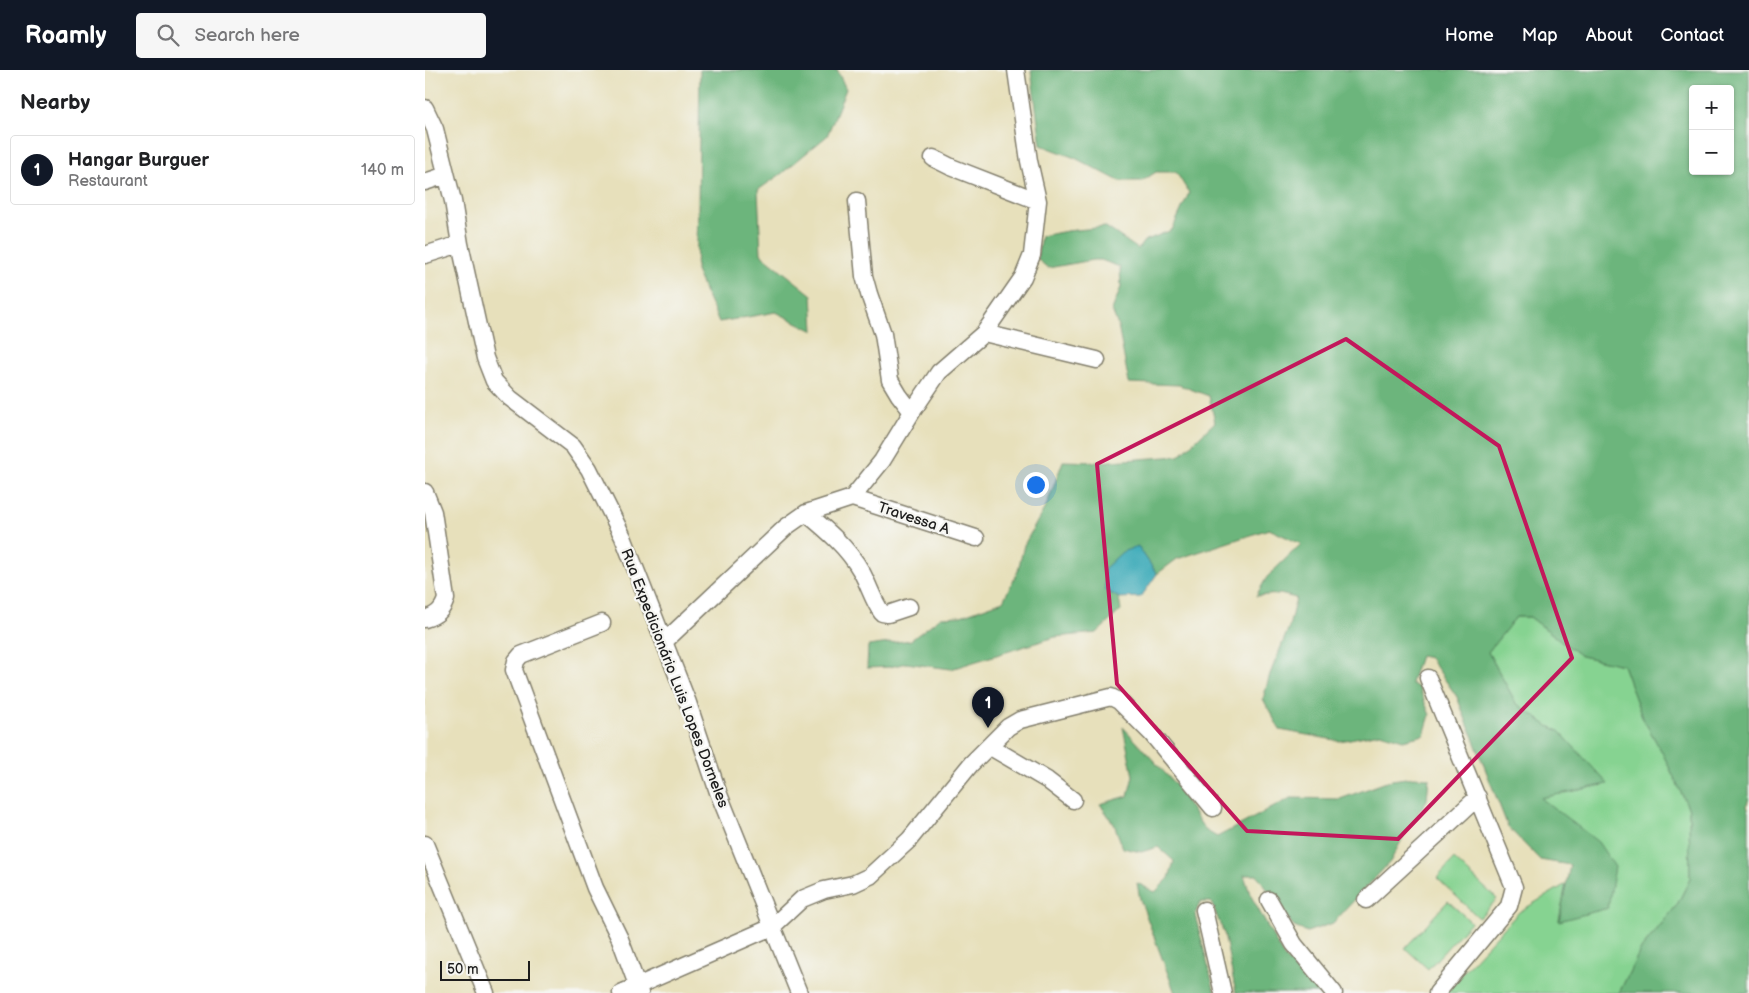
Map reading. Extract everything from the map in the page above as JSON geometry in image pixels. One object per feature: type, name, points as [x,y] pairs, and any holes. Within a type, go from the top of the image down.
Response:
[{"type":"street","points":[[665,641],[786,527],[806,513],[852,498],[882,461],[939,372],[984,333],[1023,277],[1032,255],[1038,201],[1029,161],[1016,70]]},
{"type":"street","name":"Rua Expedicionário Luis Lopes Dorneles","points":[[425,108],[435,129],[453,201],[460,244],[485,358],[494,381],[510,398],[573,446],[589,469],[623,537],[665,641],[718,792],[799,993]]},
{"type":"street","points":[[933,158],[951,167],[1038,201]]},
{"type":"street","points":[[425,182],[446,175]]},
{"type":"street","points":[[857,201],[864,276],[883,334],[889,380],[912,412]]},
{"type":"street","points":[[425,255],[460,244]]},
{"type":"street","points":[[984,333],[1097,360]]},
{"type":"street","points":[[425,492],[433,512],[445,599],[443,607],[437,614],[425,619]]},
{"type":"street","name":"Travessa A","points":[[852,498],[976,538]]},
{"type":"street","points":[[806,513],[849,552],[861,571],[882,613],[888,614],[909,607]]},
{"type":"street","points":[[602,623],[521,655],[516,661],[514,670],[595,888],[620,939],[639,990]]},
{"type":"street","points":[[1428,678],[1514,887],[1509,906],[1437,993]]},
{"type":"street","points":[[621,993],[639,990],[772,926],[802,899],[824,890],[853,884],[870,876],[909,840],[971,764],[1008,727],[1020,720],[1111,697],[1119,701],[1151,734],[1213,808]]},
{"type":"street","points":[[989,746],[1047,780],[1073,800]]},
{"type":"street","points":[[1366,900],[1478,797]]},
{"type":"street","points":[[425,844],[486,993]]},
{"type":"street","points":[[1269,900],[1294,944],[1334,993]]},
{"type":"street","points":[[1204,910],[1223,993]]},
{"type":"highlighted area","points":[[1346,339],[1499,446],[1572,658],[1398,839],[1247,831],[1117,684],[1097,464]]},
{"type":"green space","points":[[700,70],[837,70],[846,89],[827,136],[781,174],[758,190],[761,254],[812,295],[814,331],[776,312],[719,322],[696,271]]},
{"type":"green space","points":[[1031,70],[1749,70],[1749,796],[1747,806],[1749,812],[1749,993],[1619,993],[1641,949],[1677,905],[1690,879],[1689,809],[1662,752],[1642,717],[1623,665],[1581,656],[1530,617],[1516,617],[1488,652],[1516,703],[1548,726],[1559,731],[1608,784],[1541,798],[1598,842],[1615,867],[1608,908],[1559,921],[1570,865],[1540,860],[1508,827],[1457,697],[1430,658],[1420,656],[1411,683],[1419,688],[1430,715],[1424,735],[1403,740],[1380,733],[1340,741],[1280,730],[1263,699],[1270,674],[1289,627],[1296,598],[1280,594],[1256,596],[1267,577],[1301,544],[1269,529],[1177,559],[1157,574],[1138,547],[1105,590],[1119,598],[1121,610],[1097,633],[1055,637],[951,669],[906,663],[890,667],[867,668],[868,646],[911,640],[941,617],[961,616],[1003,601],[1018,571],[1024,545],[1047,504],[1063,461],[1098,462],[1179,456],[1215,422],[1209,396],[1179,385],[1129,383],[1118,326],[1112,310],[1121,287],[1120,267],[1101,260],[1093,260],[1048,268],[1037,259],[1041,236],[1106,227],[1138,249],[1144,241],[1172,230],[1189,193],[1176,172],[1156,172],[1142,181],[1119,181],[1075,158],[1041,145]]},
{"type":"green space","points":[[1516,617],[1530,617],[1581,656],[1623,665],[1642,717],[1662,752],[1689,809],[1690,879],[1677,905],[1641,949],[1619,993],[1443,993],[1519,912],[1566,884],[1559,920],[1608,908],[1555,810],[1540,798],[1607,784],[1559,731],[1548,726],[1516,703],[1488,652]]},
{"type":"green space","points":[[1123,727],[1175,784],[1205,830],[1217,837],[1291,798],[1340,799],[1392,780],[1413,777],[1429,778],[1427,800],[1407,830],[1390,862],[1333,923],[1307,932],[1294,927],[1257,875],[1244,875],[1250,894],[1284,957],[1320,993],[1236,993],[1224,933],[1211,902],[1200,902],[1195,915],[1215,993],[1175,993],[1140,899],[1137,883],[1155,892],[1169,878],[1174,861],[1158,847],[1141,852],[1123,848],[1114,824],[1100,804],[1128,796],[1133,776]]},
{"type":"green space","points":[[1454,859],[1497,899],[1479,918],[1437,878]]},
{"type":"green space","points":[[1448,901],[1471,922],[1428,969],[1405,948]]},
{"type":"water","points":[[1138,546],[1157,574],[1141,597],[1119,598],[1105,590],[1104,569],[1122,552]]},
{"type":"place","name":"Hangar Burguer","points":[[988,728]]}]
